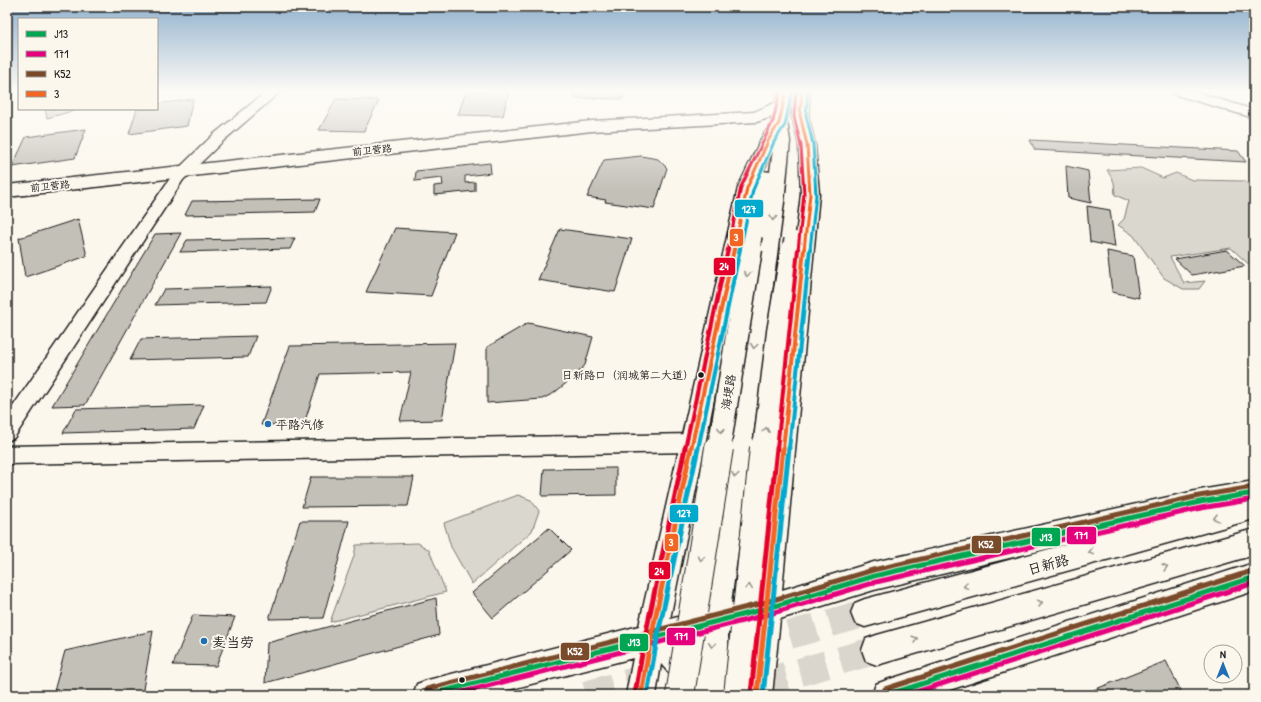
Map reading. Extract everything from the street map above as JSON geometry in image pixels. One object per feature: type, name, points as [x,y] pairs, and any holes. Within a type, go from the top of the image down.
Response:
[{"type":"main road","name":"前卫营路","points":[[7,191],[595,132],[690,126],[701,124]]},
{"type":"main road","points":[[642,695],[651,638],[747,188],[769,140],[780,124]]},
{"type":"main road","name":"海埂路","points":[[680,695],[753,236],[767,164],[784,124]]},
{"type":"main road","points":[[722,695],[711,653],[714,622],[775,202],[782,141],[787,124]]},
{"type":"main road","points":[[738,695],[759,488],[778,332],[793,240],[797,178],[793,124]]},
{"type":"main road","points":[[757,695],[810,194],[807,145],[799,124]]},
{"type":"main road","name":"前卫营路","points":[[7,197],[180,174]]},
{"type":"main road","name":"日新路","points":[[428,695],[765,609],[874,576],[1192,504],[1254,492]]},
{"type":"main road","name":"日新路","points":[[865,613],[1254,507]]},
{"type":"main road","points":[[877,650],[1254,542]]},
{"type":"main road","points":[[887,695],[1254,577]]},
{"type":"main road","points":[[651,638],[664,645],[675,655],[693,680],[698,695]]},
{"type":"street","points":[[7,432],[180,174],[235,124]]},
{"type":"street","points":[[7,455],[693,443]]},
{"type":"shaded area","points":[[1141,168],[1163,178],[1176,173],[1192,180],[1244,181],[1254,188],[1254,269],[1231,248],[1170,257],[1184,283],[1205,281],[1199,289],[1183,289],[1164,278],[1133,235],[1118,225],[1124,219],[1129,201],[1115,195],[1114,182],[1107,170]]},
{"type":"shaded area","points":[[518,495],[531,500],[539,511],[532,531],[472,584],[451,547],[444,523]]},
{"type":"shaded area","points":[[418,543],[429,550],[446,592],[330,622],[354,556],[356,545]]},
{"type":"building","points":[[132,124],[187,124],[187,126],[129,134]]},
{"type":"building","points":[[322,124],[368,124],[364,131],[319,130]]},
{"type":"building","points":[[86,129],[75,158],[12,167],[26,137]]},
{"type":"building","points":[[1030,140],[1238,151],[1246,162],[1035,150]]},
{"type":"building","points":[[641,156],[658,159],[667,168],[654,209],[605,202],[606,200],[587,197],[604,160]]},
{"type":"building","points":[[490,163],[491,173],[465,176],[465,183],[475,182],[475,191],[434,195],[434,186],[443,185],[442,178],[415,181],[416,171]]},
{"type":"building","points":[[1066,166],[1088,171],[1091,203],[1068,198]]},
{"type":"building","points":[[320,199],[315,212],[185,215],[192,201]]},
{"type":"building","points":[[1087,206],[1110,210],[1115,247],[1090,242]]},
{"type":"building","points":[[78,219],[87,256],[25,277],[19,238]]},
{"type":"building","points":[[395,228],[455,232],[431,296],[366,292]]},
{"type":"building","points":[[560,229],[632,239],[615,292],[538,280]]},
{"type":"building","points":[[181,233],[85,405],[52,406],[155,234]]},
{"type":"building","points":[[295,238],[290,249],[180,252],[187,240]]},
{"type":"building","points":[[1227,250],[1245,266],[1192,275],[1175,259]]},
{"type":"building","points":[[1107,251],[1133,256],[1139,298],[1112,292]]},
{"type":"building","points":[[272,286],[266,302],[155,305],[164,289]]},
{"type":"building","points":[[528,323],[593,337],[585,365],[575,376],[554,393],[542,399],[487,403],[487,347]]},
{"type":"building","points":[[256,336],[248,357],[130,360],[141,339]]},
{"type":"building","points":[[455,343],[442,420],[400,421],[411,372],[320,374],[304,424],[261,425],[290,346]]},
{"type":"building","points":[[204,405],[194,429],[63,433],[76,409]]},
{"type":"building","points":[[616,468],[616,495],[542,496],[544,469]]},
{"type":"building","points":[[311,477],[414,477],[408,506],[302,507]]},
{"type":"building","points":[[300,521],[349,521],[323,618],[269,619]]},
{"type":"building","points":[[549,528],[571,550],[493,618],[472,593]]},
{"type":"building","points":[[436,598],[439,635],[265,683],[267,643]]},
{"type":"building","name":"麦当劳","points":[[193,615],[235,617],[216,666],[173,665]]},
{"type":"building","points":[[153,631],[142,695],[53,695],[65,651]]},
{"type":"building","points":[[1166,661],[1183,695],[1081,695]]},
{"type":"tunnel","points":[[749,647],[865,613]]},
{"type":"tunnel","points":[[719,695],[877,650]]},
{"type":"tunnel","points":[[586,695],[697,663]]},
{"type":"transit line","name":"24","points":[[635,694],[645,637],[741,187],[771,124]]},
{"type":"transit line","name":"3","points":[[641,695],[651,638],[747,188],[769,139],[779,124]]},
{"type":"transit line","name":"127","points":[[647,695],[657,639],[753,190],[774,142],[785,124]]},
{"type":"transit line","name":"24","points":[[751,694],[804,194],[801,146],[796,124]]},
{"type":"transit line","name":"3","points":[[757,695],[810,194],[807,145],[802,124]]},
{"type":"transit line","name":"127","points":[[763,695],[816,195],[813,144],[808,124]]},
{"type":"transit line","name":"K52","points":[[427,689],[763,603],[873,570],[1199,496],[1253,487]]},
{"type":"transit line","name":"J13","points":[[428,695],[765,609],[874,576],[1200,502],[1254,493]]},
{"type":"transit line","name":"171","points":[[452,695],[766,615],[876,582],[1201,508],[1254,499]]},
{"type":"transit line","name":"K52","points":[[885,689],[1252,571]]},
{"type":"transit line","name":"J13","points":[[887,695],[1254,577]]},
{"type":"transit line","name":"171","points":[[907,695],[1254,583]]},
{"type":"place","name":"日新路口（润城第二大道）","points":[[701,375]]},
{"type":"place","name":"平路汽修","points":[[268,424]]},
{"type":"place","name":"麦当劳","points":[[204,641]]}]
